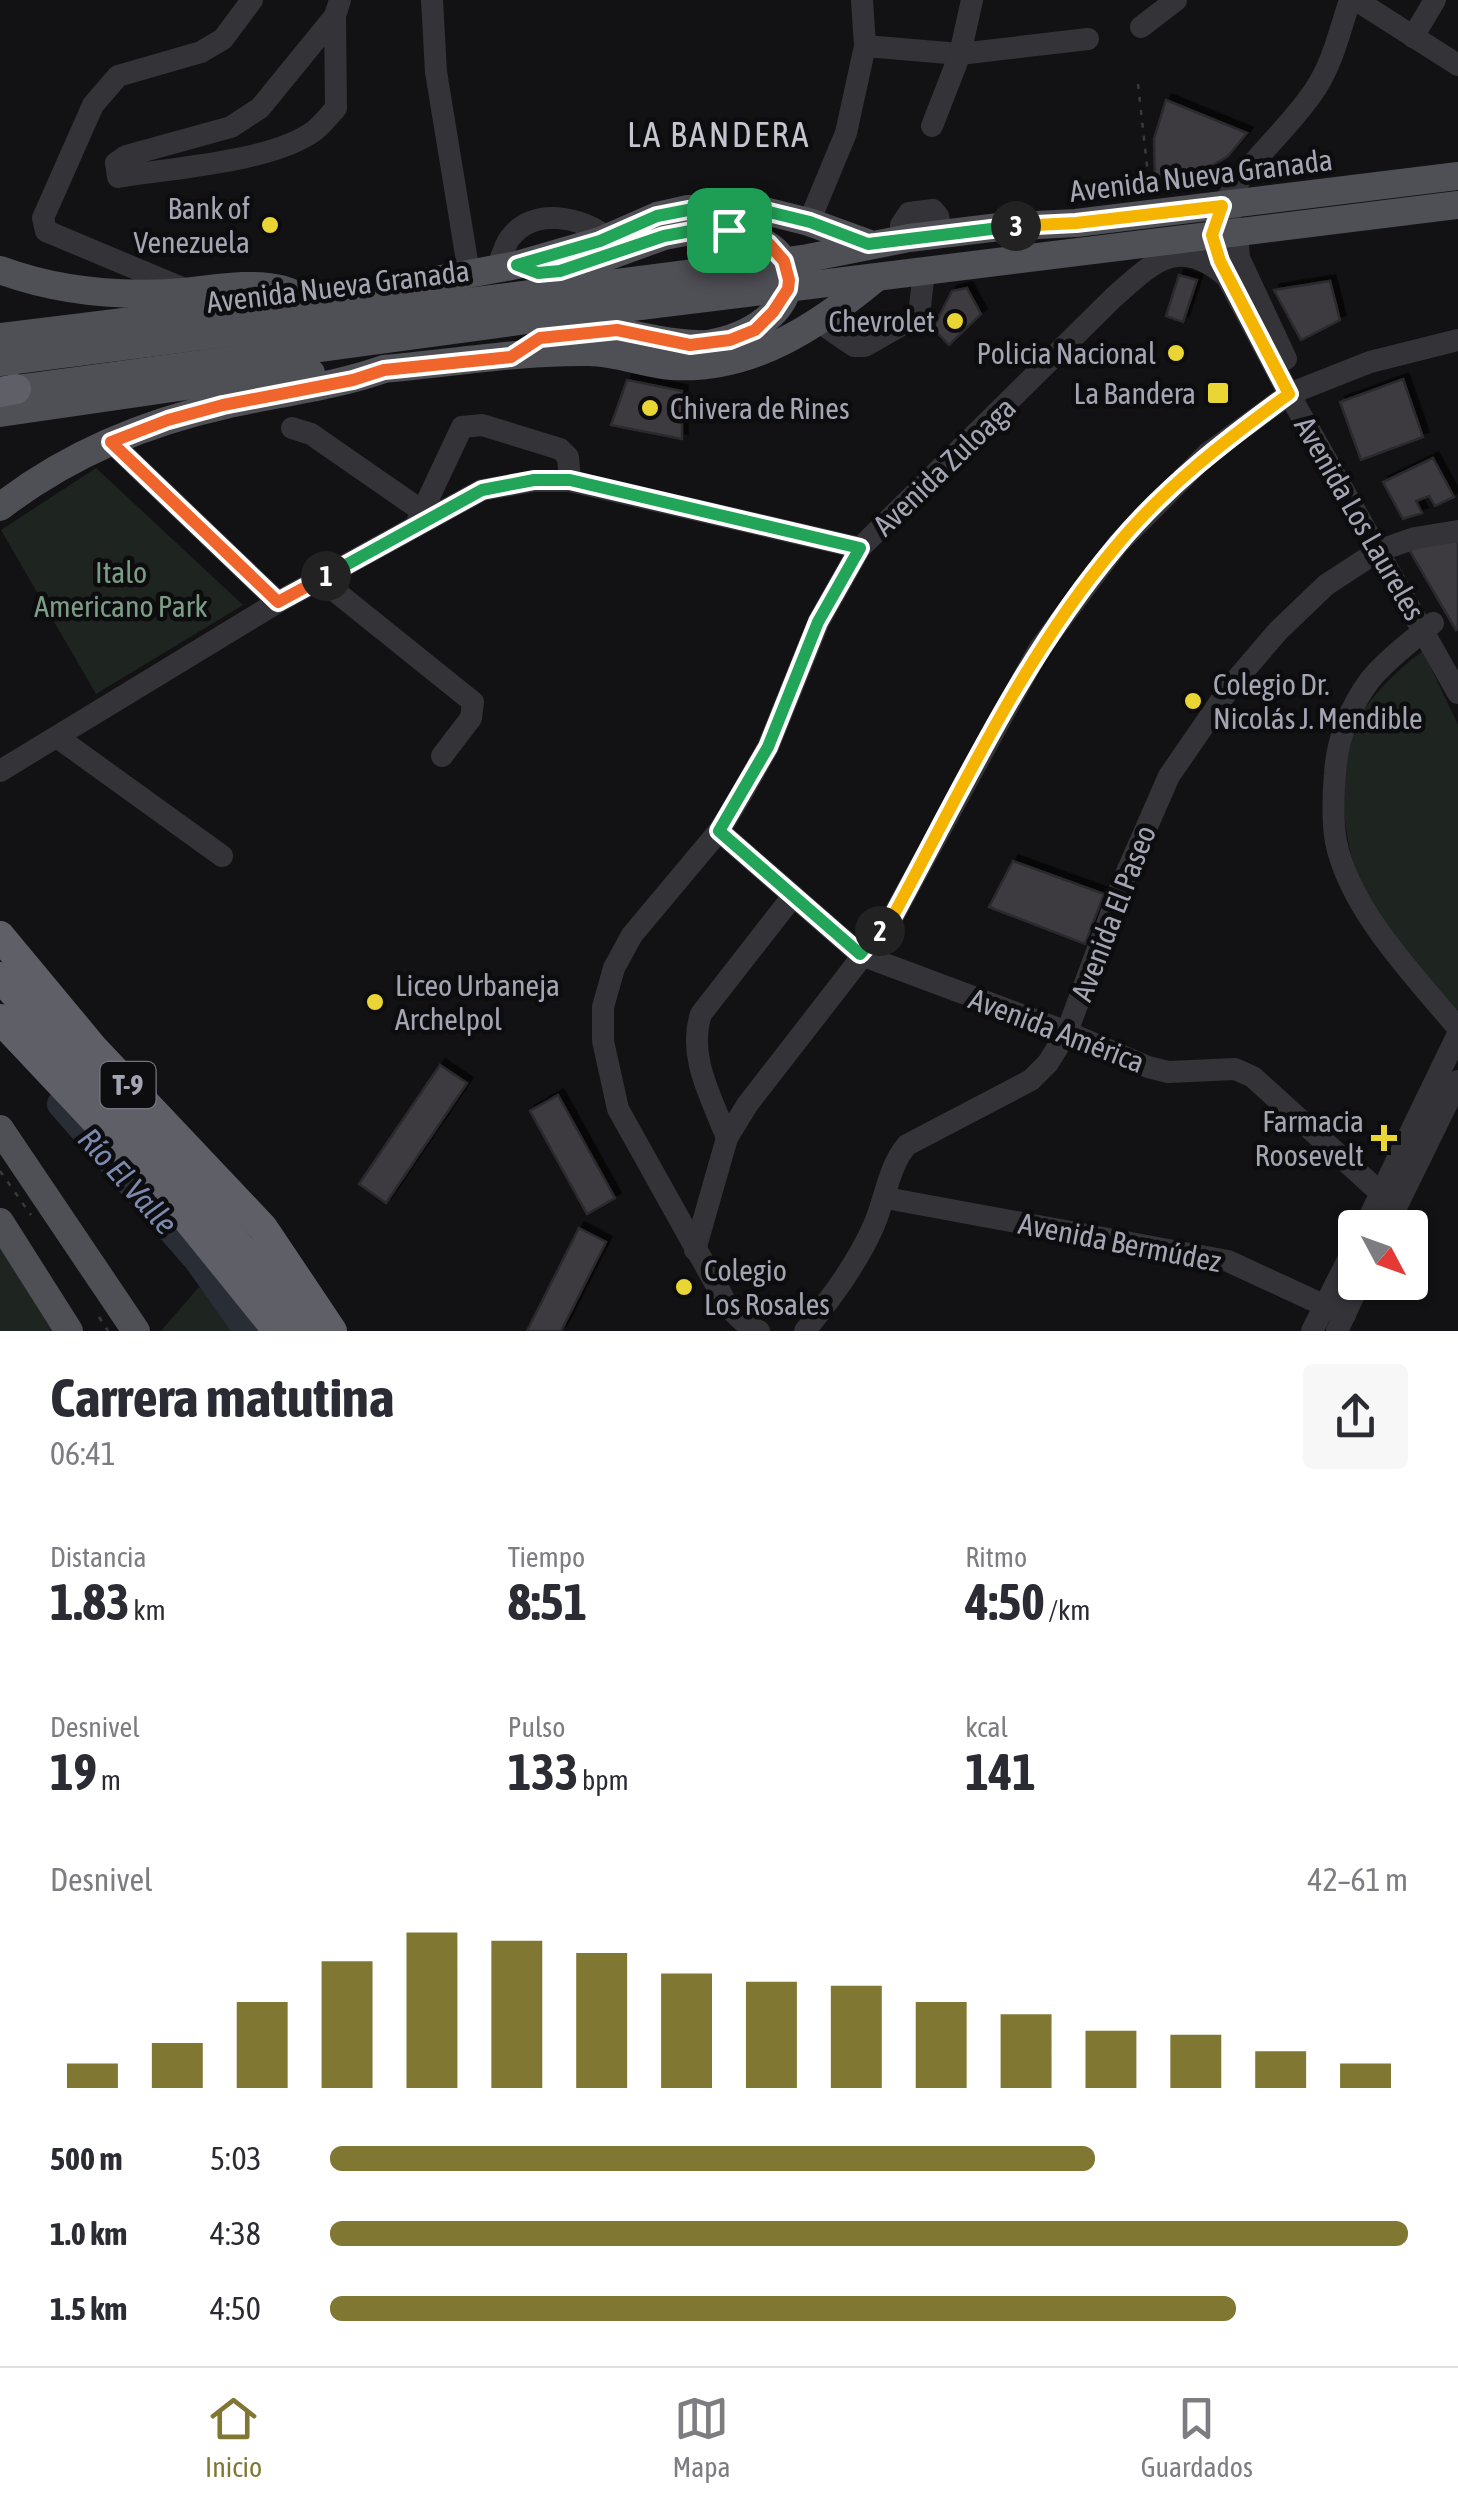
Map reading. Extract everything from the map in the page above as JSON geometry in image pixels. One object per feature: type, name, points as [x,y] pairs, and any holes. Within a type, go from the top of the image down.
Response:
[{"type":"highway","name":"T-9","points":[[0,936],[93,1048],[263,1228],[332,1331]]},
{"type":"highway","points":[[0,977],[263,1273],[302,1331]]},
{"type":"highway","name":"T-9","points":[[0,1020],[180,1210],[278,1331]]},
{"type":"main road","name":"Avenida Nueva Granada","points":[[0,362],[161,341],[877,277],[1147,244],[1458,176]]},
{"type":"main road","name":"Avenida Nueva Granada","points":[[3,393],[524,307],[904,238],[1152,214],[1224,225],[1458,205]]},
{"type":"main road","points":[[161,341],[178,332],[311,301],[494,269],[538,273],[600,250],[707,228],[760,238],[784,261],[789,280],[782,301],[755,330],[708,344],[670,343],[617,330],[540,326],[524,307],[569,282],[600,250],[657,216],[688,210],[741,209],[810,222],[868,244]]},
{"type":"main road","points":[[0,270],[34,281],[98,292],[189,292],[249,287],[281,289],[311,301]]},
{"type":"main road","points":[[3,393],[384,370],[591,352],[659,364],[703,365],[766,350],[818,322],[877,277]]},
{"type":"main road","points":[[0,338],[205,312],[237,317]]},
{"type":"main road","points":[[511,357],[540,338],[617,330]]},
{"type":"main road","points":[[0,507],[62,464],[168,420],[384,370]]},
{"type":"main road","points":[[0,1129],[10,1162],[136,1331]]},
{"type":"main road","points":[[0,1222],[68,1331]]},
{"type":"street","points":[[189,292],[46,231],[43,218],[93,105],[118,76],[202,52],[223,39],[252,0]]},
{"type":"street","points":[[432,0],[436,72],[494,269]]},
{"type":"street","points":[[810,222],[846,132],[865,46],[862,0]]},
{"type":"street","points":[[932,126],[960,54],[972,0]]},
{"type":"street","points":[[1140,27],[1176,0]]},
{"type":"street","points":[[1224,225],[1327,70],[1353,0],[1458,65]]},
{"type":"street","points":[[1414,37],[1436,0]]},
{"type":"street","points":[[337,8],[336,108],[314,131],[254,155],[118,176],[116,163],[126,156],[231,127],[260,108],[337,8]]},
{"type":"street","points":[[865,46],[960,54],[1088,39]]},
{"type":"street","points":[[3,393],[76,369],[502,310],[1224,225],[1458,193]]},
{"type":"street","points":[[494,269],[509,239],[522,227],[544,220],[571,218],[591,224],[600,250]]},
{"type":"street","name":"Avenida Los Laureles","points":[[1224,225],[1226,277],[1429,627],[1458,692]]},
{"type":"street","name":"Avenida Los Laureles","points":[[1224,225],[1295,392]]},
{"type":"street","name":"Avenida Zuloaga","points":[[1113,298],[1143,257],[1147,244]]},
{"type":"street","name":"Avenida Zuloaga","points":[[759,1331],[729,1308],[618,1109],[605,1058],[603,1006],[614,968],[632,934],[719,831],[768,747],[818,622],[860,548],[1113,298],[1150,267],[1180,255],[1202,258],[1226,277]]},
{"type":"street","points":[[818,322],[854,346],[865,346],[919,315],[924,272]]},
{"type":"street","points":[[695,1250],[727,1138],[747,1105],[860,954],[892,918],[1039,649],[1118,544],[1207,454],[1295,392],[1370,362],[1458,340]]},
{"type":"street","points":[[418,519],[462,427],[482,424],[560,449],[568,457],[570,480]]},
{"type":"street","points":[[292,428],[312,434],[418,519]]},
{"type":"street","points":[[111,442],[278,602]]},
{"type":"street","points":[[0,771],[418,519],[482,490],[534,480],[570,480],[860,548]]},
{"type":"street","name":"Avenida El Paseo","points":[[805,1331],[853,1266],[886,1198],[896,1162],[907,1145],[1030,1080],[1048,1063],[1067,1032],[1130,864],[1182,754],[1231,686],[1291,617],[1326,585],[1384,548],[1458,531]]},
{"type":"street","points":[[320,579],[473,702],[471,718],[442,756]]},
{"type":"street","points":[[1388,1209],[1458,1032],[1397,955],[1356,893],[1336,845],[1332,803],[1336,756],[1350,712],[1372,678],[1429,627]]},
{"type":"street","name":"Avenida Los Laureles","points":[[1429,627],[1458,666]]},
{"type":"street","points":[[57,736],[222,856]]},
{"type":"street","name":"Avenida América","points":[[719,831],[860,954],[1168,1072],[1235,1069],[1253,1078],[1388,1209]]},
{"type":"street","points":[[727,1138],[700,1065],[696,1031],[700,1014],[793,896]]},
{"type":"street","points":[[1388,1209],[1458,1081]]},
{"type":"street","name":"Avenida Bermúdez","points":[[886,1198],[1228,1261],[1335,1318]]},
{"type":"street","points":[[1312,1331],[1335,1318]]},
{"type":"path","points":[[1138,84],[1152,214]]},
{"type":"green space","name":"Italo Americano Park","points":[[96,468],[243,605],[96,694],[1,530]]},
{"type":"green space","points":[[1423,651],[1458,725],[1455,1014],[1378,927],[1351,855],[1343,799],[1347,747],[1355,725],[1385,684]]},
{"type":"green space","points":[[0,1247],[60,1331],[0,1331]]},
{"type":"green space","points":[[199,1287],[238,1331],[161,1331]]},
{"type":"building","points":[[1166,100],[1247,133],[1228,156],[1190,179],[1155,185],[1154,139]]},
{"type":"building","points":[[1179,275],[1197,280],[1183,322],[1166,316]]},
{"type":"building","points":[[1330,281],[1340,320],[1301,340],[1274,290]]},
{"type":"building","name":"Chevrolet","points":[[967,288],[981,314],[949,345],[933,328],[952,291]]},
{"type":"building","points":[[1403,379],[1423,437],[1361,460],[1340,402]]},
{"type":"building","name":"Chivera de Rines","points":[[627,380],[682,391],[682,439],[611,425]]},
{"type":"building","points":[[1433,458],[1454,497],[1435,506],[1429,496],[1416,501],[1422,513],[1403,519],[1383,482]]},
{"type":"building","points":[[1458,539],[1458,629],[1456,630],[1407,546]]},
{"type":"building","points":[[1013,861],[1104,894],[1085,944],[989,907]]},
{"type":"building","points":[[440,1065],[467,1083],[386,1203],[359,1184]]},
{"type":"building","points":[[558,1095],[615,1198],[587,1214],[530,1111]]},
{"type":"building","points":[[579,1228],[606,1242],[561,1331],[527,1331]]},
{"type":"waterway","name":"Río El Valle","points":[[61,1104],[197,1259],[248,1331]]},
{"type":"place","name":"Bank of Venezuela","points":[[270,225]]},
{"type":"place","name":"Chevrolet","points":[[955,321]]},
{"type":"place","name":"Policia Nacional","points":[[1176,353]]},
{"type":"place","name":"La Bandera","points":[[1218,393]]},
{"type":"place","name":"Chivera de Rines","points":[[650,408]]},
{"type":"place","name":"Colegio Dr. Nicolás J. Mendible","points":[[1193,701]]},
{"type":"place","name":"Liceo Urbaneja Archelpol","points":[[375,1002]]},
{"type":"place","name":"Farmacia Roosevelt","points":[[1384,1138]]},
{"type":"place","name":"Colegio Los Rosales","points":[[684,1287]]},
{"type":"district","name":"LA BANDERA","points":[[719,134]]},
{"type":"route","points":[[1222,206],[1212,235],[1220,261],[1289,394],[1207,454],[1118,544],[1039,649],[892,918],[860,954],[719,831],[768,747],[818,622],[860,548],[570,480],[534,480],[482,490],[278,602],[111,442],[168,420],[223,405],[353,380],[384,370],[511,357],[540,338],[617,330],[690,345],[730,340],[755,330],[773,312],[788,289],[789,280],[784,261],[769,244],[750,233],[729,230],[707,228],[664,236],[560,271],[538,273],[517,265],[581,248],[657,216],[688,210],[769,212],[810,222],[868,244],[1222,206]]}]
